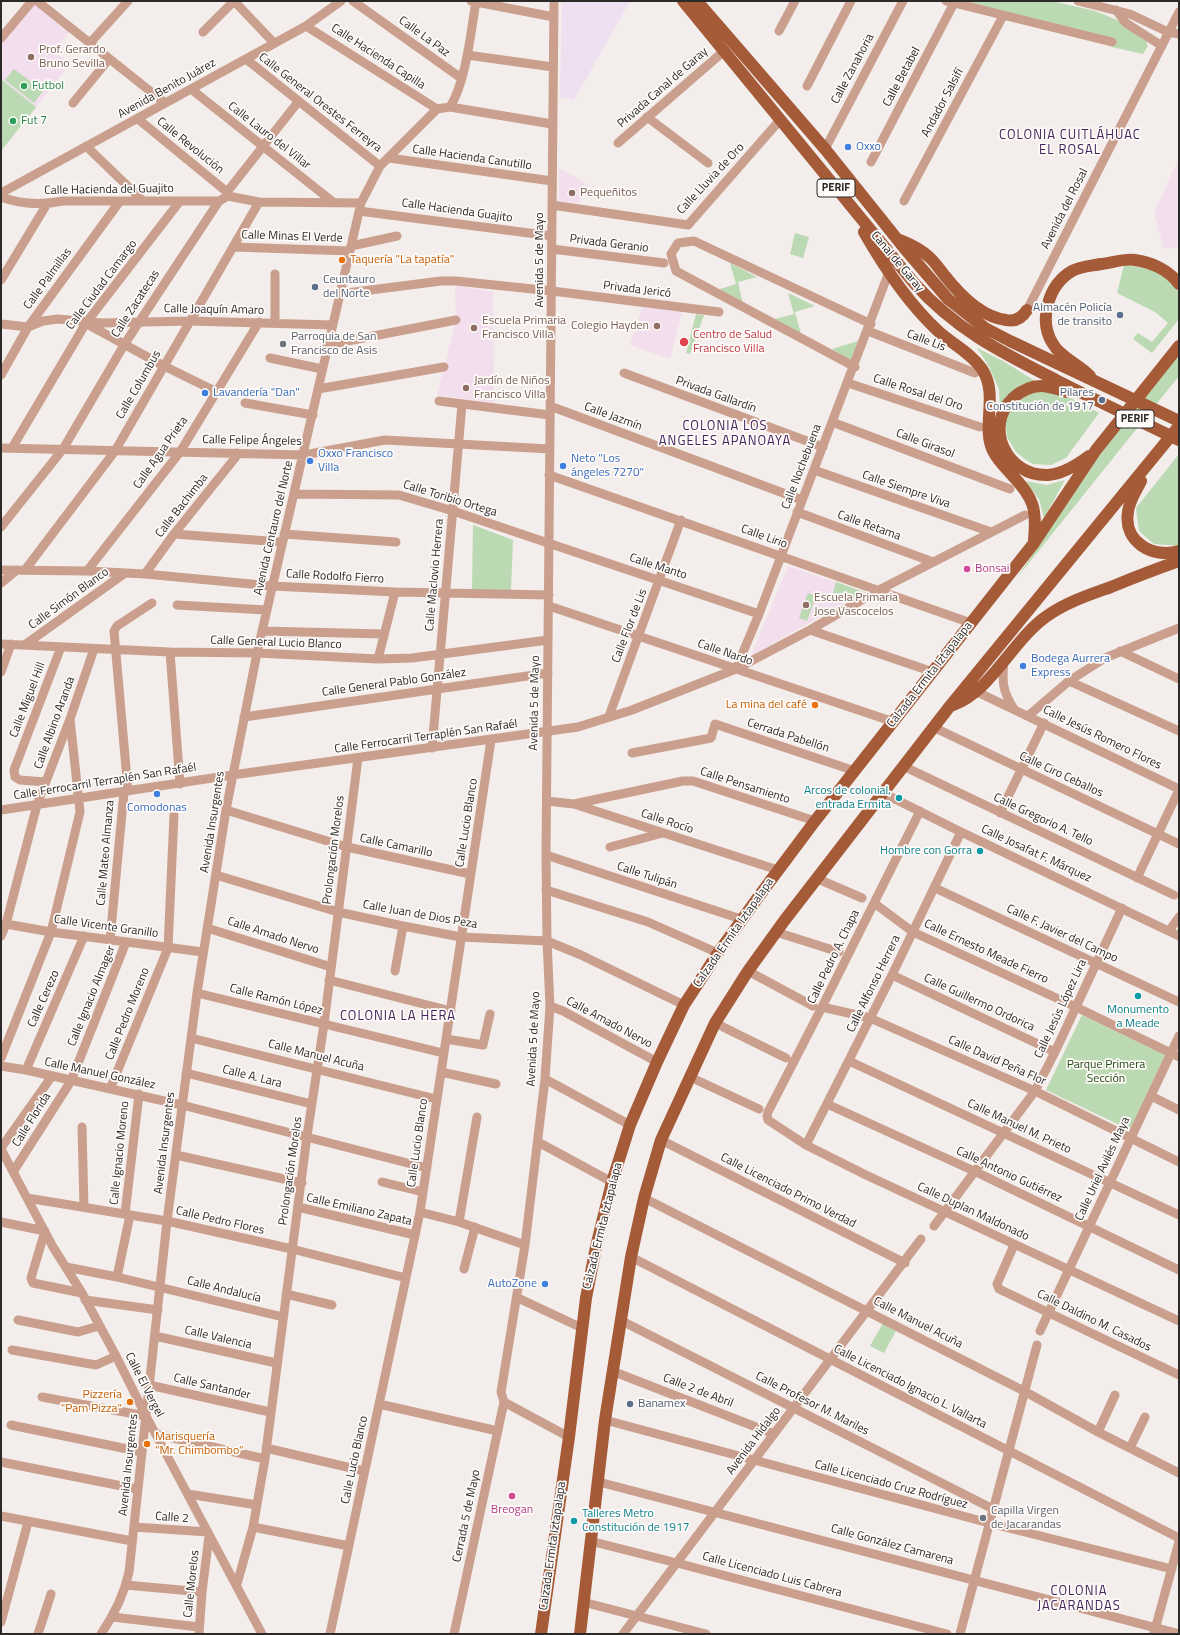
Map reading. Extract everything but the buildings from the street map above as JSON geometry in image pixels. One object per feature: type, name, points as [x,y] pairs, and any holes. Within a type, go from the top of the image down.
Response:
[{"type":"main road","name":"Canal de Garay","points":[[683,1],[914,283],[940,310],[970,334],[1007,355],[1179,440]]},
{"type":"main road","name":"Canal de Garay","points":[[697,1],[825,149],[897,239],[948,299],[985,328],[1179,421]]},
{"type":"main road","points":[[855,211],[867,237],[889,272],[921,314],[939,332],[975,360],[987,378],[991,404],[989,430],[993,450],[1000,462],[1026,490],[1031,500],[1035,518],[1034,543]]},
{"type":"main road","points":[[897,239],[917,248],[930,257],[957,290],[974,305],[988,314],[999,319],[1013,321],[1022,316],[1027,310]]},
{"type":"main road","points":[[1095,382],[1080,366],[1059,352],[1050,338],[1046,325],[1046,310],[1054,289],[1063,278],[1078,268],[1134,259],[1157,266],[1168,272],[1179,284]]},
{"type":"main road","name":"Calzada Ermita Iztapalapa","points":[[541,1634],[569,1437],[582,1328],[596,1247],[612,1182],[630,1125],[657,1062],[684,1005],[741,919],[854,770],[894,722],[1034,543],[1096,450],[1178,346]]},
{"type":"main road","points":[[1090,397],[1047,387],[1036,387],[1025,390],[1009,402],[1002,414],[1000,426],[1001,443],[1006,454],[1017,466],[1041,475],[1056,474],[1066,470],[1082,461],[1096,450]]},
{"type":"main road","points":[[580,1634],[590,1541],[599,1482],[605,1420],[631,1257],[644,1198],[661,1140],[714,1023],[776,932],[818,879],[882,792],[950,706],[960,702],[971,689],[1179,426]]},
{"type":"main road","points":[[1147,465],[1131,501],[1127,521],[1128,529],[1133,538],[1148,550],[1178,560]]},
{"type":"main road","points":[[971,689],[1004,659],[1024,636],[1046,616],[1064,605],[1178,560]]},
{"type":"street","points":[[1,38],[32,1]]},
{"type":"street","points":[[90,43],[128,1]]},
{"type":"street","points":[[203,32],[234,1],[274,43]]},
{"type":"street","name":"Avenida Benito Juárez","points":[[1,193],[306,26],[340,1]]},
{"type":"street","name":"Calle La Paz","points":[[353,1],[461,78]]},
{"type":"street","name":"Avenida 5 de Mayo","points":[[504,1402],[501,1392],[518,1298],[525,1245],[538,1142],[550,1006],[546,890],[546,732],[549,606],[548,544],[552,291],[554,1]]},
{"type":"street","points":[[779,31],[795,1]]},
{"type":"street","points":[[807,86],[851,1]]},
{"type":"street","name":"Calle Zanahoria","points":[[825,149],[903,1]]},
{"type":"street","points":[[1078,1],[1130,14],[1168,32],[1179,34]]},
{"type":"street","points":[[41,2],[165,103]]},
{"type":"street","points":[[450,107],[456,98],[467,56],[474,2],[554,17]]},
{"type":"street","points":[[950,2],[1112,42]]},
{"type":"street","name":"Calle Betabel","points":[[871,162],[950,2]]},
{"type":"street","points":[[1116,10],[1126,22],[1162,46]]},
{"type":"street","name":"Avenida del Rosal","points":[[1027,310],[1179,12]]},
{"type":"street","name":"Andador Salsifí","points":[[904,201],[1003,16]]},
{"type":"street","name":"Calle Hacienda Capilla","points":[[306,26],[437,109]]},
{"type":"street","name":"Privada Canal de Garay","points":[[618,143],[724,51]]},
{"type":"street","points":[[467,56],[553,67]]},
{"type":"street","points":[[73,103],[109,58]]},
{"type":"street","name":"Calle General Orestes Ferreyra","points":[[246,59],[380,166]]},
{"type":"street","name":"Calle Lauro del Villar","points":[[191,89],[333,202]]},
{"type":"street","name":"Calle Zacatecas","points":[[1,527],[62,449],[124,345],[219,201],[227,194],[298,102]]},
{"type":"street","points":[[437,109],[450,107],[552,124]]},
{"type":"street","name":"Avenida Centauro del Norte","points":[[257,652],[282,538],[304,454],[327,345],[360,207],[380,166],[437,109]]},
{"type":"street","points":[[647,117],[708,163]]},
{"type":"street","name":"Calle Revolución","points":[[138,119],[227,194]]},
{"type":"street","name":"Calle Lluvia de Oro","points":[[552,205],[688,225],[780,120]]},
{"type":"street","points":[[86,146],[142,200]]},
{"type":"street","name":"Calle Hacienda Canutillo","points":[[389,158],[552,181]]},
{"type":"street","points":[[227,194],[259,202],[333,202],[360,207]]},
{"type":"street","points":[[1,205],[5,199]]},
{"type":"street","name":"Calle Hacienda del Guajito","points":[[5,199],[47,204],[63,201],[120,200],[219,201]]},
{"type":"street","name":"Calle Palmillas","points":[[1,375],[28,327],[120,200]]},
{"type":"street","name":"Calle Ciudad Camargo","points":[[12,448],[86,323],[180,201]]},
{"type":"street","name":"Calle Columbus","points":[[1,582],[21,570],[114,451],[259,202]]},
{"type":"street","points":[[1,280],[47,204]]},
{"type":"street","name":"Calle Hacienda Guajito","points":[[360,207],[552,236]]},
{"type":"street","name":"Calle Minas El Verde","points":[[234,247],[351,248],[397,236]]},
{"type":"street","name":"Calle Lis","points":[[854,367],[676,271],[671,254],[678,243],[694,241],[869,328],[975,373]]},
{"type":"street","name":"Privada Geranio","points":[[552,249],[664,263]]},
{"type":"street","name":"Calle Nochebuena","points":[[736,669],[760,614],[797,512],[848,383],[889,272]]},
{"type":"street","points":[[275,274],[275,323]]},
{"type":"street","name":"Privada Jericó","points":[[339,294],[441,280],[552,291],[719,312]]},
{"type":"street","name":"Calle Joaquín Amaro","points":[[1,324],[28,327],[43,321],[58,319],[86,323],[191,321],[332,325]]},
{"type":"street","points":[[327,345],[456,320]]},
{"type":"street","name":"Calle Agua Prieta","points":[[87,571],[180,452],[259,322]]},
{"type":"street","points":[[86,323],[124,345],[217,392]]},
{"type":"street","points":[[270,358],[322,369]]},
{"type":"street","points":[[318,389],[444,367]]},
{"type":"street","name":"Privada Gallardín","points":[[624,373],[823,447]]},
{"type":"street","name":"Calle Rosal del Oro","points":[[848,383],[980,427]]},
{"type":"street","name":"Calle Jazmín","points":[[439,401],[550,410],[802,500]]},
{"type":"street","points":[[245,403],[313,415]]},
{"type":"street","name":"Calle Maclovio Herrera","points":[[432,748],[462,404]]},
{"type":"street","name":"Calle Girasol","points":[[832,422],[1010,489]]},
{"type":"street","name":"Calle Felipe Ángeles","points":[[1,448],[304,454],[385,440],[550,449]]},
{"type":"street","name":"Calle Bachimba","points":[[146,574],[174,534],[238,453]]},
{"type":"street","name":"Calle Siempre Viva","points":[[814,470],[991,532]]},
{"type":"street","name":"Calle Lirio","points":[[549,475],[681,520],[877,591],[971,623]]},
{"type":"street","name":"Calle Toribio Ortega","points":[[294,494],[399,495],[453,511],[548,544]]},
{"type":"street","name":"Calle Retama","points":[[797,512],[933,562]]},
{"type":"street","name":"Calle Ferrocarril Terraplén San Rafaél","points":[[1,810],[232,775],[578,727],[648,704],[736,669],[810,630],[877,591],[1025,515]]},
{"type":"street","name":"Calle Flor de Lis","points":[[609,716],[681,520]]},
{"type":"street","points":[[174,534],[396,542]]},
{"type":"street","name":"Calle Manto","points":[[548,544],[760,614]]},
{"type":"street","name":"Calle Rodolfo Fierro","points":[[1,570],[87,571],[146,574],[272,586],[395,592],[549,595]]},
{"type":"street","name":"Calle Simón Blanco","points":[[26,644],[125,573]]},
{"type":"street","points":[[378,659],[383,634],[395,592]]},
{"type":"street","name":"Calle Mateo Almanza","points":[[110,940],[126,791],[114,631],[117,626],[152,603]]},
{"type":"street","points":[[177,604],[266,610]]},
{"type":"street","name":"Calle Nardo","points":[[549,606],[894,722]]},
{"type":"street","points":[[1028,716],[1069,680],[1088,667],[1120,651],[1179,628]]},
{"type":"street","points":[[810,630],[933,672]]},
{"type":"street","points":[[262,631],[383,634]]},
{"type":"street","name":"Calle General Lucio Blanco","points":[[1,644],[170,652],[257,652],[378,659],[412,658],[548,640]]},
{"type":"street","points":[[1,672],[11,644]]},
{"type":"street","name":"Calle Miguel Hill","points":[[46,782],[20,780],[15,777],[14,770],[61,647]]},
{"type":"street","name":"Calle Albino Aranda","points":[[1,936],[6,924],[37,805],[70,719],[94,648]]},
{"type":"street","points":[[1120,651],[1179,679]]},
{"type":"street","points":[[170,652],[180,784]]},
{"type":"street","name":"Avenida Insurgentes","points":[[101,1634],[112,1617],[126,1585],[134,1527],[167,1221],[197,993],[232,775],[257,652]]},
{"type":"street","points":[[1004,659],[1002,677],[1004,690],[1014,709]]},
{"type":"street","name":"Calle General Pablo González","points":[[244,717],[548,673]]},
{"type":"street","points":[[1069,680],[1179,731]]},
{"type":"street","name":"Calle Jesús Romero Flores","points":[[971,689],[1179,789]]},
{"type":"street","points":[[1,1058],[51,932],[80,812],[70,719]]},
{"type":"street","points":[[1000,813],[1044,723]]},
{"type":"street","name":"Cerrada Pabellón","points":[[632,753],[711,738],[715,724],[854,770]]},
{"type":"street","name":"Calle Ciro Ceballos","points":[[933,727],[1179,844]]},
{"type":"street","name":"Calle Lucio Blanco","points":[[330,1634],[420,1212],[491,740]]},
{"type":"street","name":"Prolongación Morelos","points":[[237,1584],[253,1527],[265,1459],[276,1363],[302,1183],[307,1136],[318,1069],[358,758]]},
{"type":"street","name":"Calle Gregorio A. Tello","points":[[903,766],[1174,895]]},
{"type":"street","name":"Calle Pensamiento","points":[[574,804],[682,781],[693,781],[815,822]]},
{"type":"street","points":[[1137,878],[1179,789]]},
{"type":"street","name":"Calle Josafat F. Márquez","points":[[882,792],[961,832],[1179,936]]},
{"type":"street","name":"Calle Rocío","points":[[547,801],[574,804],[778,870]]},
{"type":"street","name":"Calle Camarillo","points":[[226,810],[347,847],[470,874]]},
{"type":"street","name":"Calle Pedro A. Chapa","points":[[763,1111],[874,903],[920,811]]},
{"type":"street","name":"Calle Pedro Moreno","points":[[110,1089],[168,948],[174,815]]},
{"type":"street","name":"Calle Alfonso Herrera","points":[[806,1145],[892,975],[961,832]]},
{"type":"street","points":[[610,847],[664,833]]},
{"type":"street","name":"Calle Tulipán","points":[[546,855],[741,919]]},
{"type":"street","name":"Calle Juan de Dios Peza","points":[[216,875],[338,912],[403,926],[461,937],[547,941],[581,955],[684,1005]]},
{"type":"street","points":[[818,879],[862,898]]},
{"type":"street","name":"Calle F. Javier del Campo","points":[[935,888],[1179,1002]]},
{"type":"street","points":[[546,890],[648,922],[718,953]]},
{"type":"street","name":"Calle Ernesto Meade Fierro","points":[[874,903],[913,932],[1076,1007],[1175,1055]]},
{"type":"street","name":"Calle Jesús López Lira","points":[[934,1226],[1035,1091],[1055,1052],[1122,908]]},
{"type":"street","points":[[1169,931],[1179,918]]},
{"type":"street","name":"Calle Vicente Granillo","points":[[6,924],[51,932],[203,952]]},
{"type":"street","points":[[395,971],[403,926]]},
{"type":"street","name":"Calle Amado Nervo","points":[[207,928],[331,967]]},
{"type":"street","points":[[776,932],[839,952]]},
{"type":"street","name":"Calle Cerezo","points":[[26,1070],[84,936]]},
{"type":"street","name":"Calle Ignacio Almager","points":[[71,1081],[126,942]]},
{"type":"street","name":"Calle David Peña Flor","points":[[748,971],[818,1006],[870,1018],[1035,1091],[1179,1162]]},
{"type":"street","name":"Calle Guillermo Ordorica","points":[[892,975],[1055,1052]]},
{"type":"street","points":[[330,980],[451,1011]]},
{"type":"street","name":"Calle Ramón López","points":[[197,993],[443,1053]]},
{"type":"street","name":"Calle Amado Nervo","points":[[550,1006],[563,1011],[657,1062]]},
{"type":"street","points":[[446,1039],[483,1045],[490,1014]]},
{"type":"street","points":[[714,1023],[786,1058]]},
{"type":"street","name":"Calle Uriel Avilés Maya","points":[[1040,1332],[1130,1139],[1151,1096],[1175,1055],[1179,1036]]},
{"type":"street","name":"Calle Manuel Acuña","points":[[191,1038],[436,1099]]},
{"type":"street","name":"Calle Manuel M. Prieto","points":[[849,1061],[1179,1215]]},
{"type":"street","name":"Calle Manuel González","points":[[1,1066],[138,1094],[307,1136],[427,1168]]},
{"type":"street","points":[[441,1072],[496,1084]]},
{"type":"street","name":"Calle A. Lara","points":[[186,1073],[312,1104]]},
{"type":"street","points":[[1,1148],[52,1076]]},
{"type":"street","points":[[690,1077],[763,1111]]},
{"type":"street","points":[[544,1079],[630,1125]]},
{"type":"street","name":"Calle Florida","points":[[13,1172],[71,1081]]},
{"type":"street","name":"Calle Ignacio Moreno","points":[[128,1214],[138,1094]]},
{"type":"street","points":[[1151,1096],[1179,1110]]},
{"type":"street","name":"Calle Antonio Gutiérrez","points":[[827,1104],[974,1171],[1179,1270]]},
{"type":"street","name":"Calle Duplan Maldonado","points":[[763,1111],[770,1123],[806,1145],[1014,1245],[1069,1269],[1179,1321]]},
{"type":"street","points":[[459,1222],[477,1117]]},
{"type":"street","points":[[82,1127],[84,1207]]},
{"type":"street","name":"Calle Licenciado Primo Verdad","points":[[661,1140],[905,1263]]},
{"type":"street","points":[[538,1142],[612,1182]]},
{"type":"street","name":"Calle El Vergel","points":[[1,1148],[45,1231],[84,1296],[262,1634]]},
{"type":"street","points":[[176,1155],[302,1183]]},
{"type":"street","points":[[382,1182],[423,1192]]},
{"type":"street","name":"Calle Pedro Flores","points":[[27,1198],[167,1221],[292,1249],[406,1278]]},
{"type":"street","name":"Calle Manuel Acuña","points":[[644,1198],[1024,1391],[1098,1432],[1179,1473]]},
{"type":"street","name":"Calle Emiliano Zapata","points":[[298,1207],[415,1235]]},
{"type":"street","points":[[420,1212],[475,1227],[525,1245]]},
{"type":"street","points":[[117,1276],[128,1214]]},
{"type":"street","points":[[1,1222],[45,1231],[31,1278],[33,1283],[84,1296],[158,1310]]},
{"type":"street","points":[[464,1269],[475,1227]]},
{"type":"street","name":"Avenida Hidalgo","points":[[623,1634],[905,1263],[921,1239]]},
{"type":"street","name":"Calle Daldino M. Casados","points":[[1014,1245],[997,1284],[999,1289],[1179,1375]]},
{"type":"street","name":"Calle Licenciado Ignacio L. Vallarta","points":[[631,1257],[831,1361],[1179,1538]]},
{"type":"street","name":"Calle Andalucía","points":[[66,1267],[117,1276],[283,1317]]},
{"type":"street","points":[[286,1294],[332,1305]]},
{"type":"street","points":[[518,1298],[582,1328]]},
{"type":"street","points":[[18,1320],[78,1332],[100,1326]]},
{"type":"street","name":"Calle Profesor M. Mariles","points":[[620,1320],[993,1509]]},
{"type":"street","name":"Calle Valencia","points":[[155,1336],[276,1363]]},
{"type":"street","points":[[960,1634],[1037,1345]]},
{"type":"street","points":[[12,1350],[96,1365],[116,1356]]},
{"type":"street","name":"Calle 2 de Abril","points":[[612,1371],[774,1434]]},
{"type":"street","name":"Calle Santander","points":[[149,1385],[270,1412]]},
{"type":"street","points":[[1098,1432],[1115,1396]]},
{"type":"street","points":[[42,1397],[146,1416]]},
{"type":"street","points":[[504,1402],[569,1437]]},
{"type":"street","name":"Cerrada 5 de Mayo","points":[[454,1634],[504,1402]]},
{"type":"street","points":[[379,1404],[498,1431]]},
{"type":"street","points":[[1130,1448],[1144,1417]]},
{"type":"street","name":"Calle Licenciado Cruz Rodríguez","points":[[605,1420],[989,1523],[1172,1569]]},
{"type":"street","points":[[10,1424],[142,1452]]},
{"type":"street","points":[[156,1434],[265,1459]]},
{"type":"street","points":[[266,1448],[364,1471]]},
{"type":"street","points":[[1,1462],[137,1489]]},
{"type":"street","name":"Calle González Camarena","points":[[599,1482],[716,1511],[974,1580],[1155,1631],[1179,1634]]},
{"type":"street","points":[[188,1494],[257,1505]]},
{"type":"street","points":[[1,1516],[132,1541]]},
{"type":"street","points":[[1,1622],[28,1522]]},
{"type":"street","name":"Calle 2","points":[[134,1527],[209,1534]]},
{"type":"street","points":[[253,1527],[348,1546]]},
{"type":"street","name":"Calle Morelos","points":[[199,1630],[209,1534]]},
{"type":"street","name":"Calle Licenciado Luis Cabrera","points":[[590,1541],[947,1634]]},
{"type":"street","points":[[1155,1631],[1179,1542]]},
{"type":"street","points":[[126,1585],[202,1592]]},
{"type":"street","points":[[38,1634],[51,1594]]},
{"type":"street","points":[[583,1602],[706,1634]]},
{"type":"street","points":[[112,1617],[199,1630]]},
{"type":"shaded area","points":[[562,1],[630,1],[574,100],[560,97]]},
{"type":"shaded area","name":"Prof. Gerardo Bruno Sevilla","points":[[33,2],[70,31],[54,51],[70,64],[36,107],[1,79],[1,41]]},
{"type":"shaded area","points":[[1179,158],[1179,247],[1164,249],[1154,213]]},
{"type":"shaded area","name":"Pequeñitos","points":[[559,168],[589,185],[578,203],[559,201]]},
{"type":"shaded area","points":[[455,285],[493,292],[494,403],[437,395],[456,320]]},
{"type":"shaded area","name":"Colegio Hayden","points":[[642,307],[682,312],[670,359],[630,345]]},
{"type":"shaded area","name":"Escuela Primaria Jose Vascocelos","points":[[788,566],[864,592],[751,656]]},
{"type":"green space","points":[[960,1],[1052,1],[1095,11],[1122,22],[1146,41],[1148,46],[1143,54],[1112,47],[1113,39]]},
{"type":"green space","name":"Futbol","points":[[14,69],[43,91],[34,103],[5,80]]},
{"type":"green space","name":"Fut 7","points":[[1,79],[36,107],[1,151]]},
{"type":"green space","points":[[795,233],[809,237],[803,258],[790,254]]},
{"type":"green space","points":[[730,263],[757,277],[738,282],[743,304],[717,290],[736,284]]},
{"type":"green space","points":[[1124,265],[1155,269],[1179,288],[1179,319],[1152,353],[1133,339],[1138,333],[1152,342],[1168,323],[1155,312],[1117,293]]},
{"type":"green space","points":[[788,293],[815,306],[795,312],[801,334],[775,319],[794,314]]},
{"type":"green space","points":[[696,314],[704,315],[690,354],[686,353]]},
{"type":"green space","points":[[858,341],[851,361],[832,349]]},
{"type":"green space","points":[[977,348],[1003,361],[1048,389],[1056,390],[1099,413],[1066,458],[1051,465],[1033,464],[1016,452],[1007,437],[1006,426],[1000,412],[999,389],[987,363]]},
{"type":"green space","points":[[1179,355],[1179,376],[1016,579],[1110,440]]},
{"type":"green space","points":[[1179,454],[1179,546],[1154,544],[1139,531],[1136,508]]},
{"type":"green space","points":[[1065,480],[1044,518],[1039,499],[1025,481],[1047,485]]},
{"type":"green space","points":[[473,525],[513,540],[511,590],[472,590]]},
{"type":"green space","points":[[836,582],[864,592],[852,599],[833,593]]},
{"type":"green space","points":[[808,593],[816,596],[807,621],[799,618]]},
{"type":"green space","name":"Parque Primera Sección","points":[[1082,1015],[1165,1055],[1130,1130],[1046,1090]]},
{"type":"green space","points":[[883,1323],[896,1331],[884,1353],[870,1346]]},
{"type":"place","name":"Prof. Gerardo Bruno Sevilla","points":[[31,57]]},
{"type":"place","name":"Futbol","points":[[24,86]]},
{"type":"place","name":"Fut 7","points":[[13,121]]},
{"type":"place","name":"Oxxo","points":[[848,147]]},
{"type":"place","name":"Pequeñitos","points":[[572,193]]},
{"type":"place","name":"Taquería \"La tapatía\"","points":[[342,260]]},
{"type":"place","name":"Ceuntauro del Norte","points":[[315,287]]},
{"type":"place","name":"Almacén Policía de transito","points":[[1120,315]]},
{"type":"place","name":"Colegio Hayden","points":[[657,326]]},
{"type":"place","name":"Escuela Primaria Francisco Villa","points":[[474,328]]},
{"type":"place","name":"Centro de Salud Francisco Villa","points":[[684,342]]},
{"type":"place","name":"Parroquia de San Francisco de Asis","points":[[283,344]]},
{"type":"place","name":"Jardín de Niños Francisco Villa","points":[[466,388]]},
{"type":"place","name":"Lavandería \"Dan\"","points":[[205,393]]},
{"type":"place","name":"Pilares Constitución de 1917","points":[[1102,400]]},
{"type":"place","name":"Oxxo Francisco Villa","points":[[310,461]]},
{"type":"place","name":"Neto \"Los ángeles 7270\"","points":[[563,466]]},
{"type":"place","name":"Bonsai","points":[[967,569]]},
{"type":"place","name":"Escuela Primaria Jose Vascocelos","points":[[806,605]]},
{"type":"place","name":"Bodega Aurrera Express","points":[[1023,666]]},
{"type":"place","name":"La mina del café","points":[[815,705]]},
{"type":"place","name":"Comodonas","points":[[157,794]]},
{"type":"place","name":"Arcos de colonial, entrada Ermita","points":[[899,798]]},
{"type":"place","name":"Hombre con Gorra","points":[[980,851]]},
{"type":"place","name":"Monumento a Meade","points":[[1138,996]]},
{"type":"place","name":"AutoZone","points":[[545,1284]]},
{"type":"place","name":"Pizzería \"Pam Pizza\"","points":[[130,1402]]},
{"type":"place","name":"Banamex","points":[[630,1404]]},
{"type":"place","name":"Marisquería \"Mr. Chimbombo\"","points":[[147,1444]]},
{"type":"place","name":"Breogan","points":[[512,1496]]},
{"type":"place","name":"Capilla Virgen de Jacarandas","points":[[983,1518]]},
{"type":"place","name":"Talleres Metro Constitución de 1917","points":[[574,1521]]},
{"type":"district","name":"COLONIA CUITLÁHUAC EL ROSAL","points":[[1070,144]]},
{"type":"district","name":"COLONIA LOS ANGELES APANOAYA","points":[[725,434]]},
{"type":"district","name":"COLONIA LA HERA","points":[[398,1017]]},
{"type":"district","name":"COLONIA JACARANDAS","points":[[1079,1600]]}]
